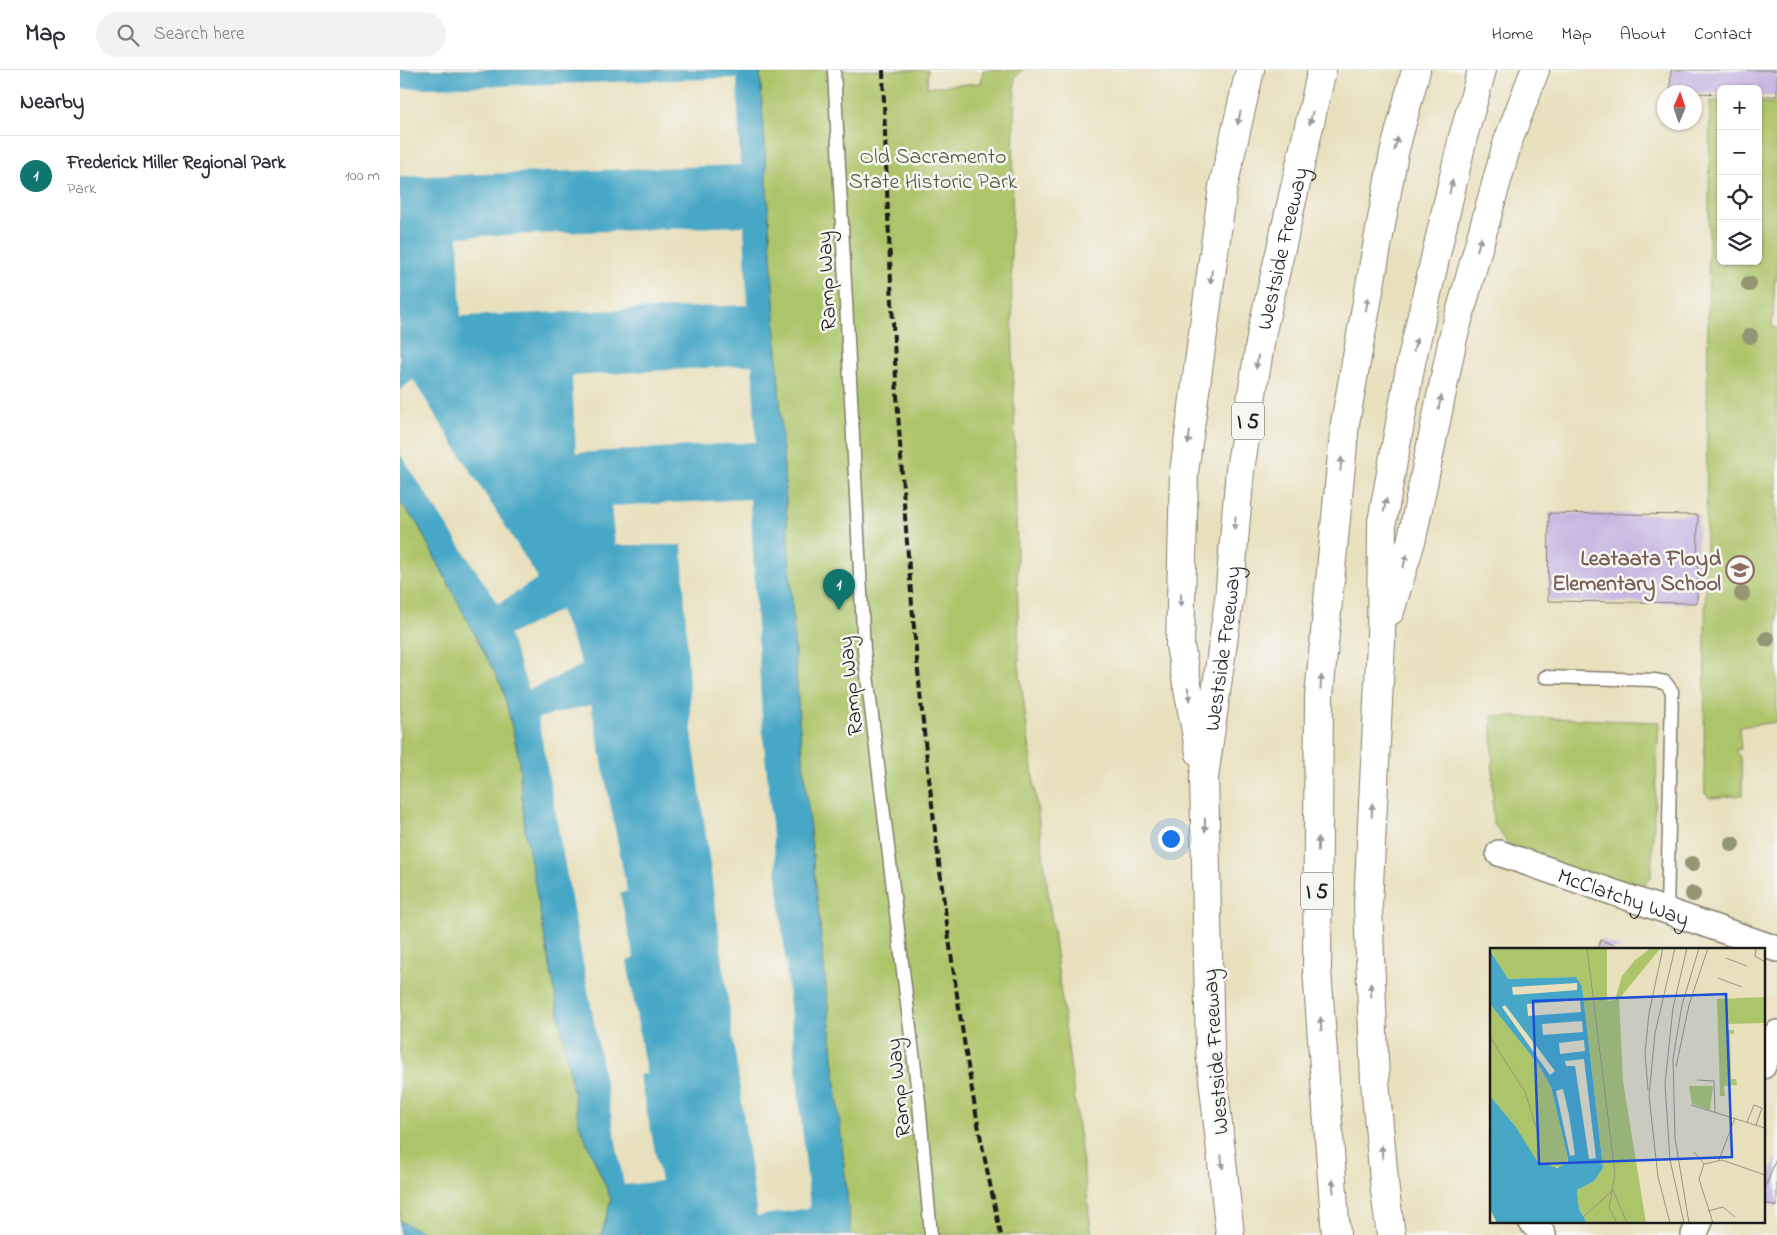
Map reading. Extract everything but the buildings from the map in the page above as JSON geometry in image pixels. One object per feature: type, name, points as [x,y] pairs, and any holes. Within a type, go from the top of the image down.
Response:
[{"type":"highway","points":[[1204,777],[1180,646],[1184,472],[1223,187],[1250,70]]},
{"type":"highway","name":"Westside Freeway","points":[[1230,1235],[1210,1051],[1204,777],[1229,600],[1240,470],[1262,331],[1322,70]]},
{"type":"highway","name":"I 5","points":[[1336,1235],[1317,970],[1320,696],[1345,423],[1394,154],[1416,70]]},
{"type":"highway","points":[[1391,1235],[1385,1191],[1376,1082],[1368,905],[1381,641],[1382,522],[1410,363],[1463,137],[1482,70]]},
{"type":"highway","points":[[1381,641],[1412,538],[1452,338],[1508,141],[1534,70]]},
{"type":"street","name":"McClatchy Way","points":[[1499,853],[1777,949]]},
{"type":"street","points":[[1764,1064],[1777,1033]]},
{"type":"street","points":[[1533,1222],[1543,1235]]},
{"type":"street","points":[[1694,1235],[1700,1222]]},
{"type":"lane","name":"Ramp Way","points":[[834,70],[864,650],[919,1102],[930,1235]]},
{"type":"lane","points":[[1546,676],[1654,680],[1665,682],[1672,690],[1667,911]]},
{"type":"green space","name":"Old Sacramento State Historic Park","points":[[760,70],[928,70],[927,87],[981,83],[983,70],[1023,70],[1015,78],[1011,256],[1019,666],[1092,1235],[851,1235],[799,719]]},
{"type":"green space","name":"Leataata Floyd Elementary School","points":[[1710,101],[1717,101],[1717,265],[1762,265],[1762,103],[1777,103],[1777,279],[1775,279],[1772,327],[1777,328],[1777,722],[1739,727],[1741,749],[1735,750],[1740,757],[1743,795],[1710,798],[1705,794]]},
{"type":"green space","points":[[400,502],[418,525],[503,689],[518,753],[525,830],[579,1124],[611,1199],[602,1233],[599,1235],[428,1235],[400,1221]]},
{"type":"green space","points":[[1492,716],[1659,722],[1651,877],[1636,894],[1510,846],[1493,823]]},
{"type":"water","points":[[400,70],[760,70],[799,719],[851,1235],[599,1235],[602,1233],[611,1199],[579,1124],[525,830],[518,753],[503,689],[418,525],[400,502]]},
{"type":"water","points":[[400,1221],[428,1235],[400,1235]]},
{"type":"pier","points":[[737,78],[740,165],[400,177],[400,89]]},
{"type":"pier","points":[[744,226],[747,305],[461,316],[458,237]]},
{"type":"pier","points":[[752,365],[756,442],[576,453],[572,376]]},
{"type":"pier","points":[[413,380],[538,578],[498,604],[400,454],[400,390]]},
{"type":"pier","points":[[750,499],[763,736],[810,1208],[757,1216],[691,724],[682,545],[615,545],[611,506]]},
{"type":"pier","points":[[560,610],[582,665],[529,690],[509,635]]},
{"type":"pier","points":[[591,705],[627,891],[620,894],[634,958],[627,961],[646,1073],[639,1075],[661,1181],[624,1185],[538,718]]},
{"type":"railway","points":[[883,70],[893,328],[910,585],[922,713],[953,969],[976,1114],[1001,1235]]},
{"type":"place","name":"Leataata Floyd Elementary School","points":[[1740,570]]},
{"type":"place","name":"Frederick Miller Regional Park","points":[[839,610]]}]
